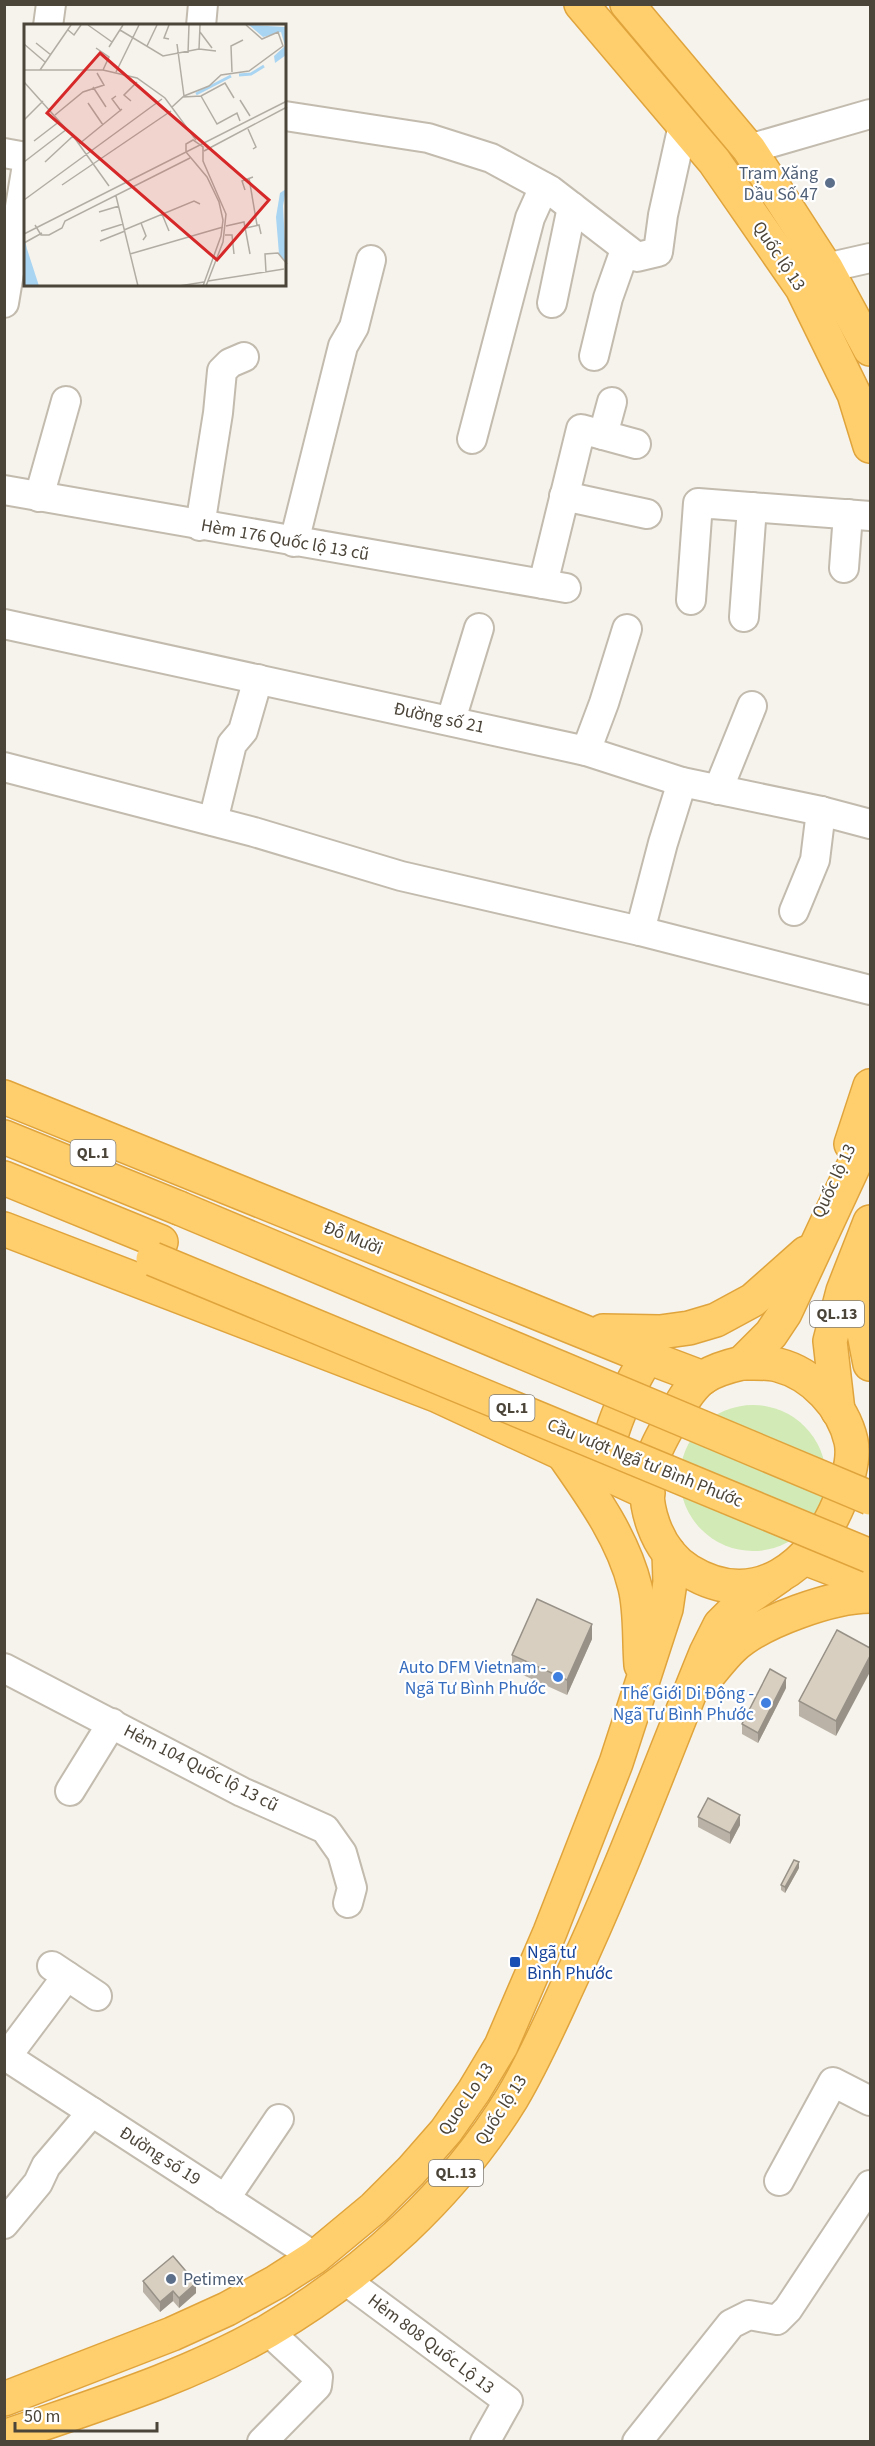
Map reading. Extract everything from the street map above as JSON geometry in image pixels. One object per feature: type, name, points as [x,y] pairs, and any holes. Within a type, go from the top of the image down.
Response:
[{"type":"highway","name":"Quốc lộ 13","points":[[581,4],[714,161],[802,288],[854,394],[870,446]]},
{"type":"highway","name":"Quốc lộ 13","points":[[627,4],[749,149],[826,268],[870,349]]},
{"type":"highway","name":"Quốc lộ 13","points":[[742,1364],[778,1325],[851,1145],[870,1086]]},
{"type":"highway","name":"Đỗ Mười","points":[[4,1097],[648,1358],[703,1378]]},
{"type":"highway","name":"QL.1","points":[[4,1118],[181,1199],[870,1498]]},
{"type":"highway","name":"Quốc lộ 13","points":[[805,1260],[861,1150],[870,1123]]},
{"type":"highway","name":"QL.1","points":[[4,1137],[181,1199],[870,1482]]},
{"type":"highway","name":"QL.1","points":[[4,1178],[157,1251]]},
{"type":"highway","name":"QL.1","points":[[4,1199],[157,1251]]},
{"type":"highway","points":[[870,1222],[863,1265],[861,1318],[870,1364]]},
{"type":"highway","name":"QL.13","points":[[838,1411],[830,1341],[843,1291],[870,1222]]},
{"type":"highway","name":"QL.1","points":[[4,1229],[383,1374],[562,1452],[648,1493]]},
{"type":"highway","name":"Cầu vượt Ngã tư Bình Phước","points":[[157,1251],[870,1541]]},
{"type":"highway","name":"Cầu vượt Ngã tư Bình Phước","points":[[157,1251],[870,1556]]},
{"type":"highway","points":[[581,1329],[660,1332],[702,1325],[729,1314],[753,1300],[785,1273],[805,1260]]},
{"type":"highway","points":[[615,1477],[609,1448],[612,1436],[635,1378],[648,1358]]},
{"type":"highway","name":"QL.13","points":[[742,1364],[778,1365],[800,1374],[820,1388],[838,1411],[861,1446],[849,1466],[844,1491],[831,1522],[805,1558],[778,1577],[755,1584],[731,1586],[716,1583],[682,1567],[669,1553],[653,1526],[648,1493],[650,1466],[663,1437],[690,1390],[703,1378],[727,1367],[742,1364]]},
{"type":"highway","points":[[562,1452],[607,1521],[631,1574],[638,1605],[643,1681]]},
{"type":"highway","points":[[805,1558],[856,1578],[870,1541]]},
{"type":"highway","name":"QL.13","points":[[643,1681],[668,1602],[669,1553]]},
{"type":"highway","name":"Quốc lộ 13","points":[[4,2437],[105,2402],[201,2364],[268,2331],[345,2280],[399,2235],[443,2190],[483,2140],[511,2099],[535,2056],[588,1944],[720,1625],[745,1600],[778,1577]]},
{"type":"highway","points":[[688,1698],[732,1647],[764,1627],[835,1600],[870,1596]]},
{"type":"highway","name":"Quoc Lo 13","points":[[4,2399],[121,2355],[227,2309],[315,2257],[374,2208],[418,2163],[446,2131],[501,2046],[563,1900],[616,1763],[643,1681]]},
{"type":"street","points":[[48,24],[51,4]]},
{"type":"street","points":[[201,24],[203,4]]},
{"type":"street","points":[[749,149],[870,114]]},
{"type":"street","points":[[286,116],[428,138],[491,158],[544,187],[637,257],[658,252],[663,215],[684,125]]},
{"type":"street","points":[[4,153],[24,157]]},
{"type":"street","points":[[4,303],[7,270],[24,181]]},
{"type":"street","points":[[472,439],[530,218],[544,187]]},
{"type":"street","points":[[552,303],[572,207]]},
{"type":"street","points":[[594,356],[608,298],[625,250]]},
{"type":"street","points":[[826,268],[870,258]]},
{"type":"street","points":[[294,542],[343,346],[354,327],[371,260]]},
{"type":"street","points":[[200,526],[218,413],[222,371],[230,363],[244,357]]},
{"type":"street","points":[[39,497],[66,401]]},
{"type":"street","points":[[603,435],[612,402]]},
{"type":"street","points":[[636,444],[581,429],[564,496],[647,514]]},
{"type":"street","name":"Hèm 176 Quốc lộ 13 cũ","points":[[4,490],[200,526],[555,586],[564,496]]},
{"type":"street","points":[[691,600],[698,503],[859,515],[844,568]]},
{"type":"street","points":[[744,617],[752,507]]},
{"type":"street","name":"Đường số 21","points":[[4,624],[586,751],[682,782],[870,824]]},
{"type":"street","points":[[451,720],[479,628]]},
{"type":"street","points":[[586,751],[627,629]]},
{"type":"street","points":[[213,821],[232,744],[243,731],[258,679]]},
{"type":"street","points":[[718,790],[752,706]]},
{"type":"street","points":[[4,766],[213,821],[401,876],[640,931],[870,990]]},
{"type":"street","points":[[640,931],[682,782]]},
{"type":"street","points":[[794,911],[815,860],[820,811]]},
{"type":"street","name":"Hẻm 104 Quốc lộ 13 cũ","points":[[4,1668],[242,1792],[325,1829],[342,1853],[352,1888],[348,1903]]},
{"type":"street","points":[[70,1791],[112,1724]]},
{"type":"street","points":[[6,2055],[59,1971],[97,1996]]},
{"type":"street","name":"Đường số 19","points":[[6,2055],[315,2257]]},
{"type":"street","points":[[779,2181],[833,2082],[870,2101]]},
{"type":"street","points":[[4,2224],[38,2183],[46,2166],[92,2112]]},
{"type":"street","points":[[225,2199],[279,2119]]},
{"type":"street","points":[[637,2442],[730,2324],[749,2314],[777,2320],[788,2309],[870,2185]]},
{"type":"street","name":"Hẻm 808 Quốc Lộ 13","points":[[345,2280],[508,2402],[484,2442]]},
{"type":"street","points":[[262,2442],[317,2386],[318,2377],[268,2331]]},
{"type":"green space","points":[[753,1405],[781,1411],[804,1427],[820,1450],[826,1478],[820,1506],[804,1529],[781,1545],[753,1551],[725,1545],[702,1529],[686,1506],[680,1478],[686,1450],[702,1427],[725,1411]]},
{"type":"building","points":[[537,1599],[592,1624],[567,1680],[512,1655]]},
{"type":"building","points":[[837,1630],[870,1648],[870,1656],[836,1721],[799,1701]]},
{"type":"building","points":[[770,1669],[786,1678],[758,1733],[742,1724]]},
{"type":"building","points":[[708,1798],[740,1815],[730,1833],[698,1817]]},
{"type":"building","points":[[794,1860],[799,1862],[785,1887],[781,1885]]},
{"type":"building","name":"Petimex","points":[[173,2256],[196,2283],[179,2298],[173,2291],[160,2302],[143,2281]]},
{"type":"place","name":"Trạm Xăng Dầu Số 47","points":[[830,183]]},
{"type":"place","name":"Auto DFM Vietnam - Ngã Tư Bình Phước","points":[[558,1677]]},
{"type":"place","name":"Thế Giới Di Động - Ngã Tư Bình Phước","points":[[766,1703]]},
{"type":"place","name":"Ngã tư Bình Phước","points":[[515,1962]]},
{"type":"place","name":"Petimex","points":[[171,2279]]}]
